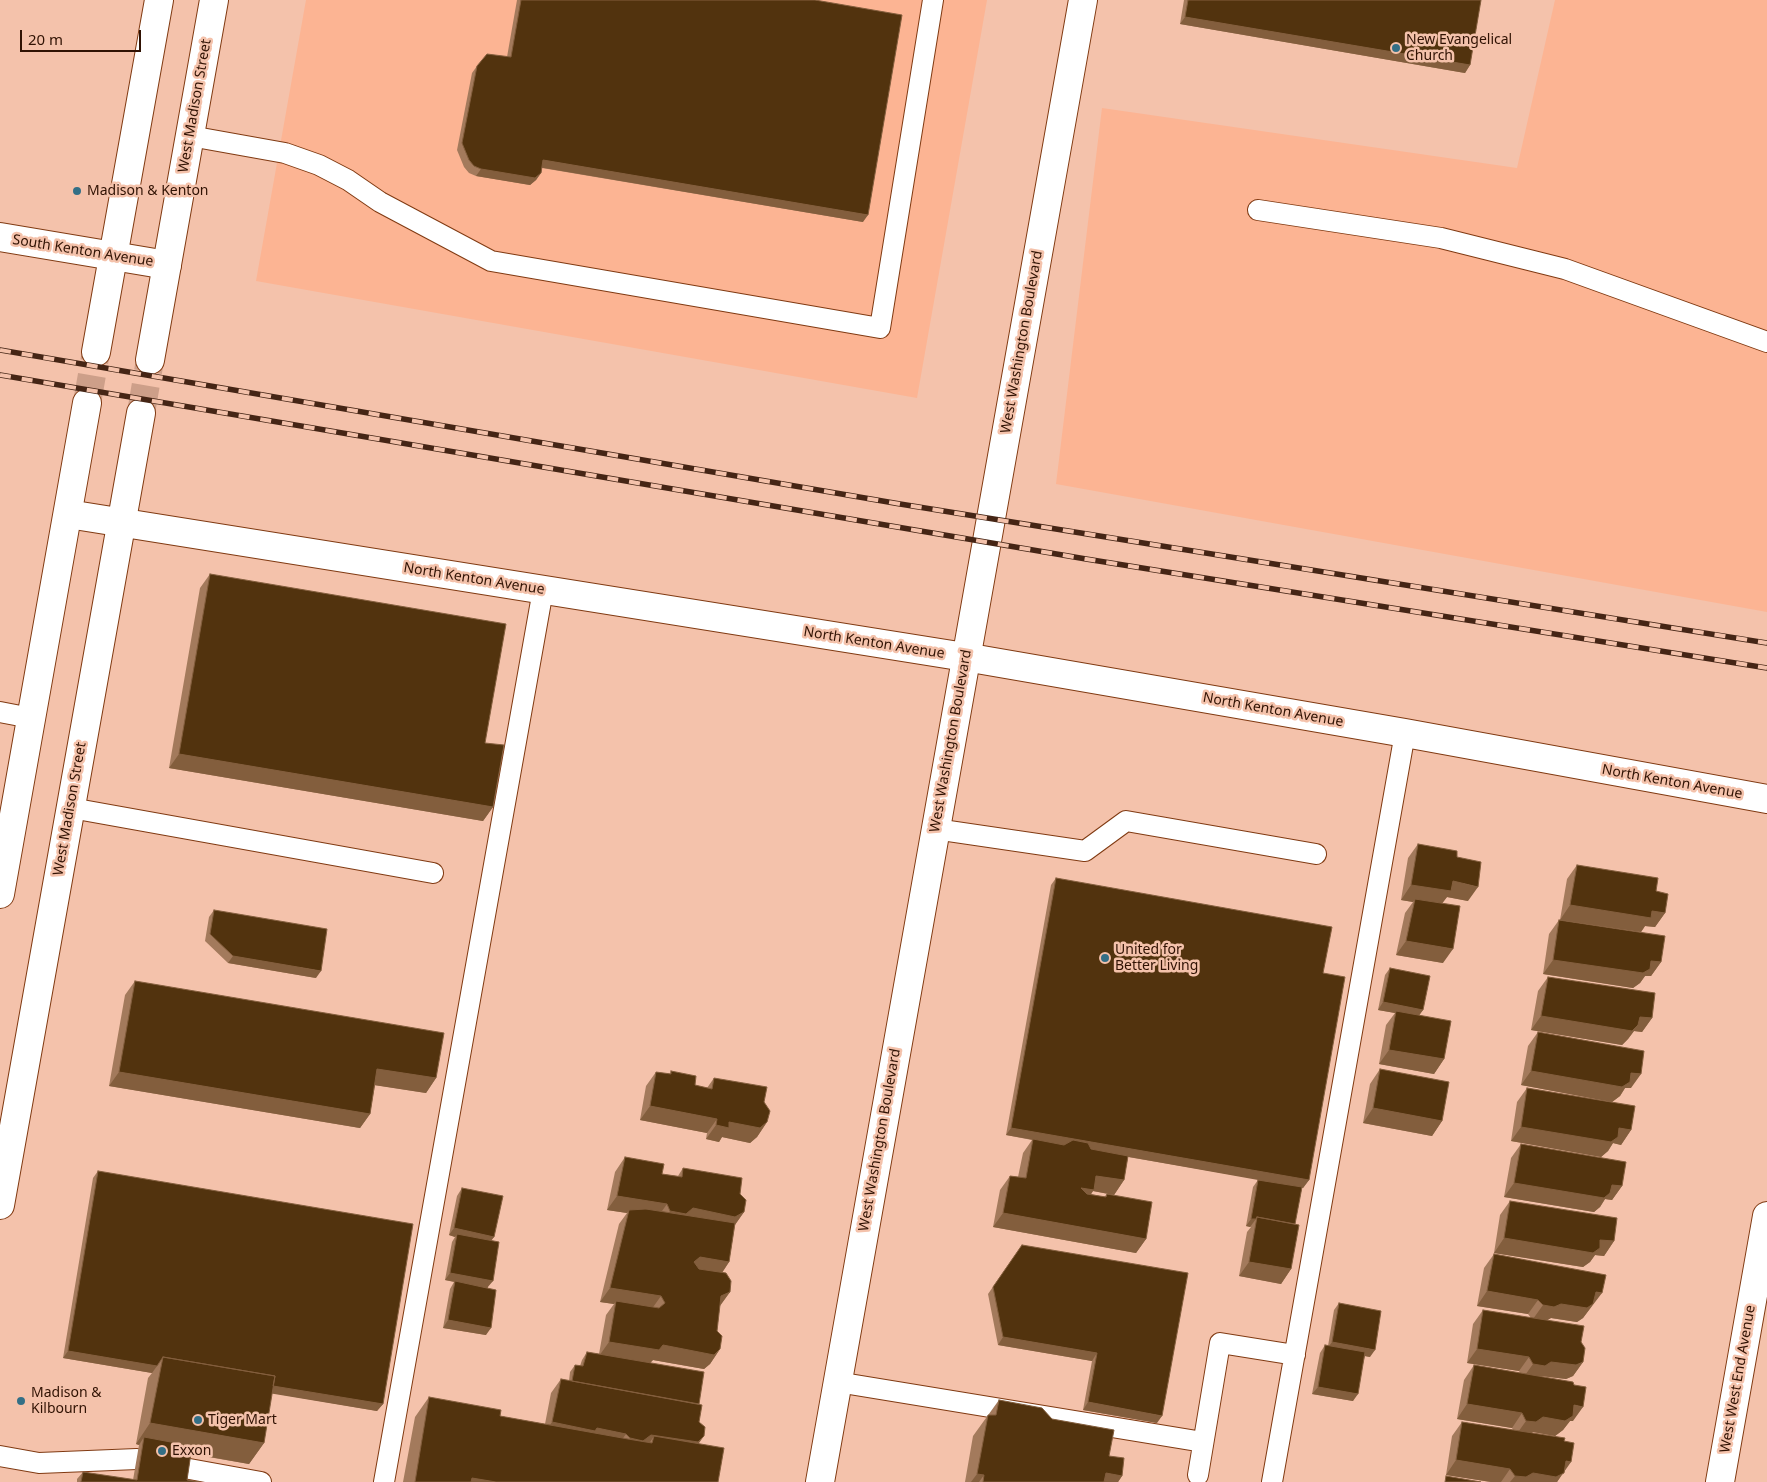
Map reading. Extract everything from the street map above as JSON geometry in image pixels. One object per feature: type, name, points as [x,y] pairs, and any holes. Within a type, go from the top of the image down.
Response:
[{"type":"street","points":[[96,352],[159,0]]},
{"type":"street","name":"West Madison Street","points":[[150,360],[214,0]]},
{"type":"street","name":"West Washington Boulevard","points":[[820,1482],[1083,0]]},
{"type":"street","name":"South Kenton Avenue","points":[[0,238],[167,265]]},
{"type":"street","points":[[0,891],[87,403]]},
{"type":"street","name":"West Madison Street","points":[[0,1205],[141,413]]},
{"type":"street","name":"North Kenton Avenue","points":[[68,514],[965,657],[1405,733],[1767,799]]},
{"type":"street","name":"West West End Avenue","points":[[1720,1482],[1759,1308],[1767,1216]]},
{"type":"lane","points":[[190,136],[285,153],[319,165],[348,180],[380,202],[491,262],[880,328],[933,0]]},
{"type":"lane","points":[[1258,210],[1442,238],[1565,268],[1767,342]]},
{"type":"lane","points":[[384,1482],[543,590]]},
{"type":"lane","points":[[0,712],[32,718]]},
{"type":"lane","points":[[1272,1482],[1405,733]]},
{"type":"lane","points":[[71,808],[433,873]]},
{"type":"lane","points":[[935,829],[1085,850],[1126,821],[1316,854]]},
{"type":"lane","points":[[1198,1475],[1220,1343],[1295,1355]]},
{"type":"lane","points":[[837,1382],[1204,1442]]},
{"type":"lane","points":[[0,1456],[39,1463],[137,1459]]},
{"type":"lane","points":[[189,1473],[261,1482]]},
{"type":"shaded area","points":[[306,0],[987,0],[917,398],[256,281]]},
{"type":"shaded area","points":[[1555,0],[1767,0],[1767,612],[1056,484],[1102,108],[1517,168]]},
{"type":"building","points":[[521,0],[815,0],[902,15],[868,215],[543,160],[541,173],[535,178],[481,169],[474,166],[469,160],[462,143],[477,66],[487,54],[511,57]]},
{"type":"building","name":"New Evangelical Church","points":[[1188,0],[1481,0],[1470,65],[1185,17]]},
{"type":"building","points":[[210,574],[506,624],[485,743],[504,745],[493,807],[179,754]]},
{"type":"building","points":[[1418,844],[1457,851],[1457,857],[1481,862],[1478,887],[1453,881],[1451,891],[1411,885]]},
{"type":"building","points":[[1577,865],[1658,878],[1656,891],[1668,894],[1665,913],[1652,911],[1651,918],[1570,905]]},
{"type":"building","points":[[1056,878],[1332,927],[1323,973],[1345,977],[1309,1180],[1011,1128]]},
{"type":"building","points":[[1415,899],[1460,906],[1453,949],[1406,941]]},
{"type":"building","points":[[214,910],[327,929],[321,971],[233,956],[210,934]]},
{"type":"building","points":[[1559,920],[1665,936],[1661,962],[1651,961],[1650,969],[1643,973],[1553,960]]},
{"type":"building","points":[[1390,968],[1430,976],[1423,1010],[1383,1002]]},
{"type":"building","points":[[1548,977],[1655,993],[1652,1018],[1640,1017],[1638,1025],[1632,1031],[1541,1016]]},
{"type":"building","points":[[135,981],[444,1033],[436,1078],[377,1069],[370,1114],[119,1072]]},
{"type":"building","points":[[1396,1011],[1451,1021],[1444,1059],[1389,1050]]},
{"type":"building","points":[[1538,1032],[1644,1051],[1641,1074],[1631,1073],[1630,1082],[1622,1087],[1531,1071]]},
{"type":"building","points":[[1380,1069],[1449,1082],[1442,1121],[1373,1108]]},
{"type":"building","points":[[671,1071],[696,1076],[695,1085],[712,1089],[714,1078],[767,1087],[764,1102],[770,1111],[767,1122],[760,1128],[729,1122],[729,1128],[716,1125],[717,1119],[650,1106],[656,1072],[671,1074]]},
{"type":"building","points":[[1527,1088],[1635,1106],[1631,1130],[1619,1128],[1618,1137],[1611,1142],[1521,1127]]},
{"type":"building","points":[[1033,1139],[1064,1145],[1073,1140],[1088,1143],[1091,1149],[1128,1156],[1124,1180],[1096,1176],[1094,1190],[1081,1188],[1087,1194],[1106,1197],[1107,1194],[1152,1202],[1146,1239],[1003,1213],[1010,1176],[1026,1178]]},
{"type":"building","points":[[1521,1144],[1626,1162],[1622,1186],[1612,1185],[1610,1193],[1604,1198],[1514,1183]]},
{"type":"building","points":[[625,1157],[664,1164],[662,1174],[682,1177],[683,1168],[742,1178],[740,1194],[746,1200],[744,1212],[735,1217],[693,1208],[686,1214],[670,1211],[667,1204],[617,1196]]},
{"type":"building","points":[[98,1171],[413,1224],[383,1404],[273,1386],[275,1376],[163,1357],[157,1366],[68,1351]]},
{"type":"building","points":[[1258,1180],[1302,1187],[1295,1224],[1257,1217],[1256,1219],[1251,1219]]},
{"type":"building","points":[[462,1188],[503,1196],[494,1237],[454,1228]]},
{"type":"building","points":[[1510,1201],[1617,1218],[1614,1241],[1600,1240],[1600,1248],[1593,1253],[1504,1238]]},
{"type":"building","points":[[646,1209],[735,1223],[729,1262],[700,1257],[694,1262],[699,1269],[726,1273],[731,1281],[730,1292],[721,1296],[717,1331],[722,1336],[720,1349],[714,1355],[663,1345],[659,1350],[609,1342],[616,1301],[659,1308],[665,1303],[661,1296],[610,1288],[629,1210]]},
{"type":"building","points":[[1257,1217],[1299,1225],[1291,1269],[1249,1262]]},
{"type":"building","points":[[457,1234],[499,1242],[493,1281],[450,1273]]},
{"type":"building","points":[[1022,1245],[1188,1273],[1162,1416],[1088,1402],[1097,1353],[1003,1337],[993,1287]]},
{"type":"building","points":[[1494,1254],[1606,1275],[1602,1293],[1596,1292],[1593,1304],[1587,1308],[1561,1304],[1554,1307],[1543,1305],[1538,1300],[1487,1291]]},
{"type":"building","points":[[455,1281],[496,1290],[491,1328],[448,1320]]},
{"type":"building","points":[[1339,1303],[1381,1311],[1375,1350],[1332,1342]]},
{"type":"building","points":[[1483,1310],[1584,1326],[1581,1342],[1585,1348],[1583,1362],[1576,1365],[1551,1362],[1545,1366],[1533,1364],[1529,1357],[1477,1349]]},
{"type":"building","points":[[1325,1345],[1365,1352],[1358,1394],[1318,1387]]},
{"type":"building","points":[[587,1352],[704,1372],[699,1404],[572,1381],[575,1365],[583,1366]]},
{"type":"building","points":[[163,1357],[275,1376],[264,1443],[150,1423]]},
{"type":"building","points":[[1474,1365],[1573,1382],[1574,1385],[1586,1387],[1583,1407],[1574,1405],[1573,1416],[1565,1421],[1543,1417],[1536,1422],[1526,1421],[1522,1413],[1467,1404]]},
{"type":"building","points":[[561,1379],[702,1405],[699,1422],[705,1427],[704,1436],[698,1442],[651,1435],[643,1441],[630,1438],[626,1434],[597,1428],[595,1431],[552,1422]]},
{"type":"building","points":[[429,1397],[501,1410],[500,1416],[628,1439],[652,1443],[654,1436],[724,1448],[718,1482],[496,1482],[472,1478],[471,1482],[415,1482]]},
{"type":"building","points":[[999,1400],[1042,1408],[1052,1419],[1114,1430],[1109,1456],[1124,1458],[1122,1476],[1106,1473],[1104,1482],[983,1482],[984,1475],[977,1474],[988,1415],[996,1415]]},
{"type":"building","points":[[1462,1422],[1565,1438],[1564,1441],[1574,1443],[1571,1462],[1566,1461],[1564,1473],[1556,1477],[1533,1473],[1526,1477],[1515,1476],[1510,1469],[1456,1460]]},
{"type":"building","name":"Exxon","points":[[144,1437],[192,1446],[187,1480],[200,1482],[81,1482],[83,1472],[137,1480]]},
{"type":"building","points":[[1446,1476],[1481,1482],[1445,1482]]},
{"type":"tunnel","points":[[87,403],[96,352]]},
{"type":"tunnel","points":[[141,413],[150,360]]},
{"type":"railway","points":[[0,350],[900,504],[1767,643]]},
{"type":"railway","points":[[0,375],[1086,559],[1767,668]]},
{"type":"place","name":"New Evangelical Church","points":[[1396,48]]},
{"type":"place","name":"Madison & Kenton","points":[[77,191]]},
{"type":"place","name":"United for Better Living","points":[[1105,958]]},
{"type":"place","name":"Madison & Kilbourn","points":[[21,1401]]},
{"type":"place","name":"Tiger Mart","points":[[198,1420]]},
{"type":"place","name":"Exxon","points":[[162,1451]]}]
